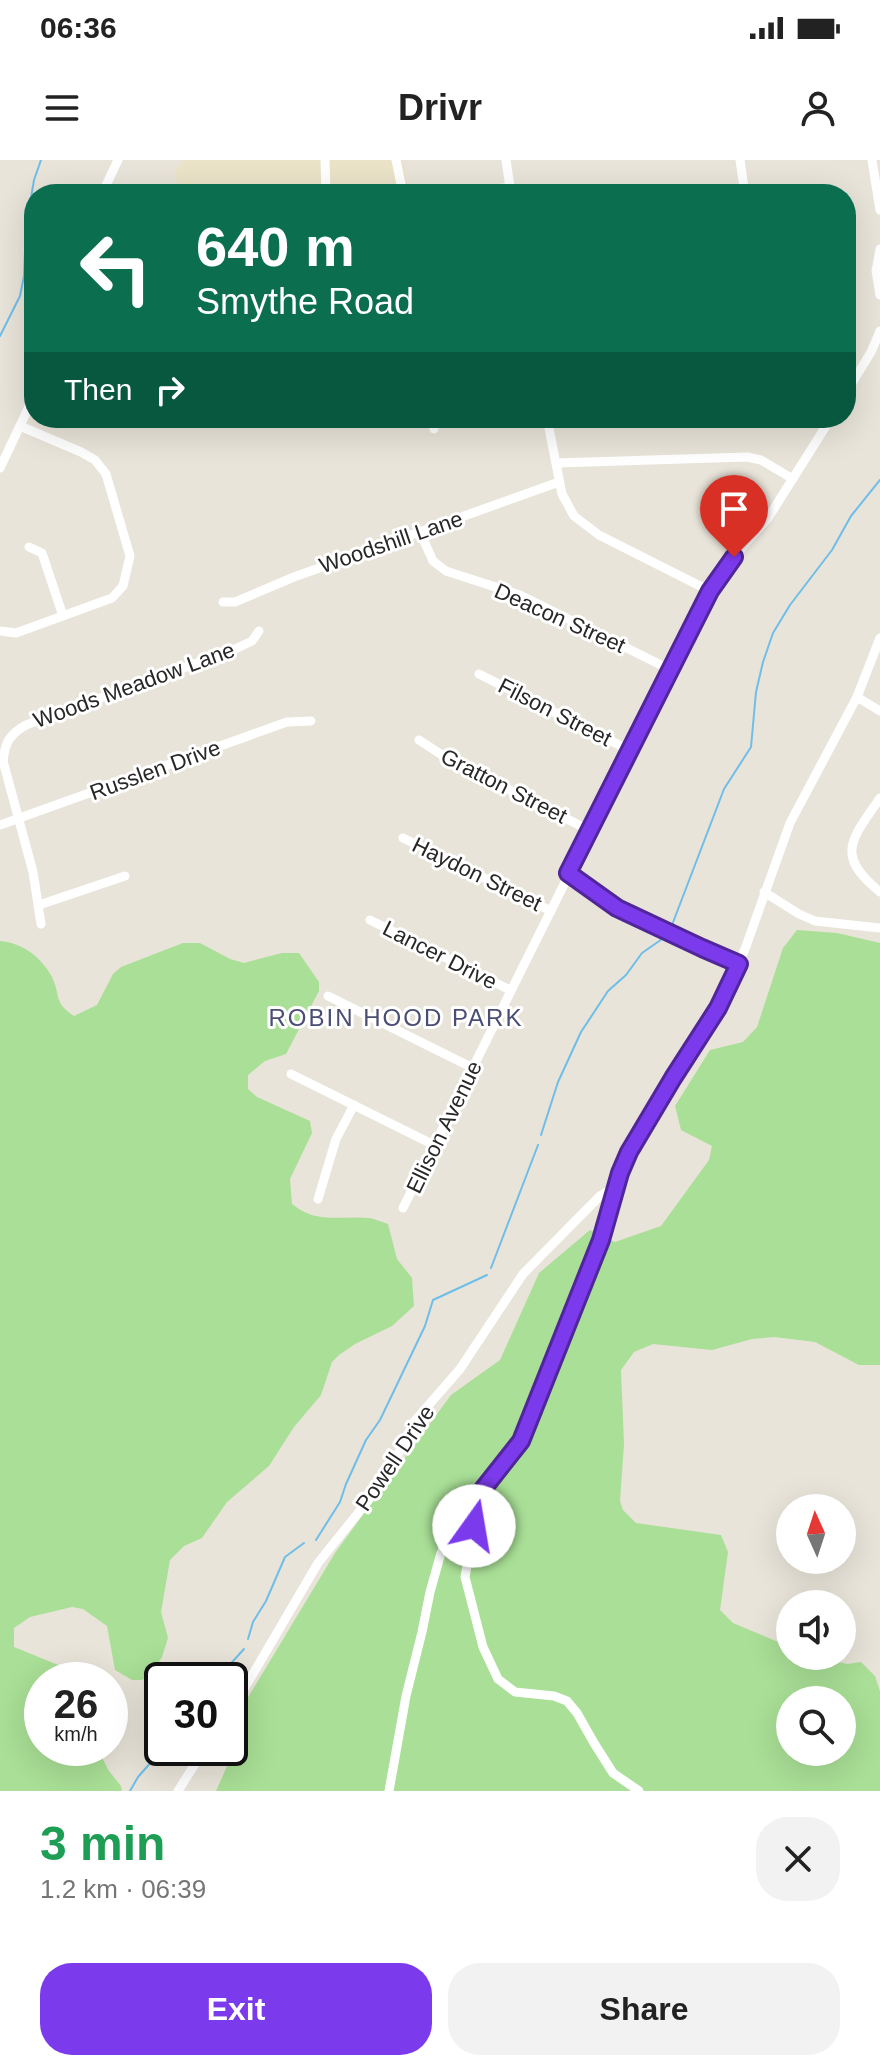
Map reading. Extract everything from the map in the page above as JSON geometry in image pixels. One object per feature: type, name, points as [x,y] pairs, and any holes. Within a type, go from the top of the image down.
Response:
[{"type":"street","points":[[107,184],[118,160]]},
{"type":"street","points":[[325,160],[326,184]]},
{"type":"street","points":[[396,160],[401,184]]},
{"type":"street","points":[[506,160],[509,184]]},
{"type":"street","points":[[740,160],[744,184]]},
{"type":"street","points":[[872,160],[880,210]]},
{"type":"street","points":[[880,249],[876,271],[880,292]]},
{"type":"street","points":[[856,376],[880,331]]},
{"type":"street","points":[[0,468],[24,417]]},
{"type":"street","points":[[20,426],[24,428]]},
{"type":"street","points":[[0,631],[16,633],[112,598],[123,586],[130,556],[106,474],[95,460],[25,428]]},
{"type":"street","points":[[549,428],[562,494],[581,523],[710,591]]},
{"type":"street","name":"Ellison Avenue","points":[[403,1208],[710,591],[725,567],[768,518],[825,428]]},
{"type":"street","points":[[556,463],[747,457],[761,460],[793,479]]},
{"type":"street","name":"Woodshill Lane","points":[[223,602],[235,602],[294,577],[559,482]]},
{"type":"street","name":"Deacon Street","points":[[420,532],[433,561],[446,571],[520,595],[671,670]]},
{"type":"street","points":[[29,547],[42,553],[63,616]]},
{"type":"street","name":"Woods Meadow Lane","points":[[41,924],[33,872],[3,761],[7,742],[26,725],[233,650],[252,641],[259,631]]},
{"type":"street","points":[[389,1791],[406,1696],[437,1565],[448,1540],[476,1498],[521,1441],[601,1240],[629,1152],[718,1008],[739,964],[796,809],[857,697],[880,638]]},
{"type":"street","name":"Filson Street","points":[[479,674],[631,751]]},
{"type":"street","points":[[857,697],[880,711]]},
{"type":"street","name":"Russlen Drive","points":[[0,825],[287,722],[311,721]]},
{"type":"street","name":"Gratton Street","points":[[419,740],[448,759],[591,831]]},
{"type":"street","points":[[880,798],[855,836],[852,859],[860,875],[880,892]]},
{"type":"street","name":"Haydon Street","points":[[403,838],[551,911]]},
{"type":"street","points":[[568,873],[617,908],[739,964]]},
{"type":"street","points":[[39,905],[125,876]]},
{"type":"street","points":[[764,892],[807,919],[880,928]]},
{"type":"street","name":"Lancer Drive","points":[[370,920],[510,990]]},
{"type":"street","points":[[328,996],[473,1068]]},
{"type":"street","points":[[291,1074],[434,1145]]},
{"type":"street","points":[[318,1199],[336,1139],[354,1105]]},
{"type":"street","name":"Powell Drive","points":[[248,1682],[318,1563],[379,1486],[414,1422],[454,1376],[523,1274],[600,1196],[616,1187]]},
{"type":"street","points":[[476,1498],[478,1505],[465,1577],[483,1647],[498,1679],[515,1692],[554,1696],[567,1701],[613,1773],[639,1791]]},
{"type":"street","points":[[178,1791],[194,1766]]},
{"type":"shaded area","points":[[184,160],[403,160],[407,184],[178,184],[174,173]]},
{"type":"green space","points":[[797,930],[837,933],[880,943],[880,1365],[859,1365],[815,1342],[774,1337],[752,1339],[712,1350],[653,1344],[634,1352],[621,1370],[624,1444],[620,1501],[623,1510],[636,1523],[721,1535],[728,1552],[720,1610],[733,1623],[776,1641],[776,1670],[856,1670],[856,1663],[861,1662],[875,1676],[880,1691],[880,1791],[216,1791],[227,1766],[248,1766],[248,1697],[335,1553],[451,1395],[500,1360],[539,1273],[590,1230],[615,1242],[661,1226],[709,1160],[712,1146],[681,1130],[675,1106],[710,1050],[743,1042],[757,1027],[783,948]]},
{"type":"green space","points":[[0,941],[24,948],[37,957],[52,977],[60,1003],[74,1016],[97,1005],[113,974],[121,967],[183,943],[200,943],[244,963],[282,953],[299,953],[319,982],[319,991],[286,1054],[265,1061],[248,1075],[248,1089],[257,1097],[310,1121],[312,1133],[290,1179],[292,1204],[320,1217],[369,1218],[388,1224],[397,1259],[412,1278],[414,1306],[392,1326],[355,1344],[332,1362],[321,1395],[294,1427],[269,1466],[227,1502],[202,1538],[184,1546],[170,1560],[161,1612],[168,1638],[159,1662],[144,1662],[144,1679],[128,1678],[128,1662],[114,1662],[107,1626],[83,1609],[72,1607],[30,1617],[14,1628],[14,1647],[51,1662],[24,1662],[24,1766],[106,1766],[122,1791],[0,1791]]},
{"type":"waterway","points":[[33,184],[41,160]]},
{"type":"waterway","points":[[0,336],[20,296],[24,276]]},
{"type":"waterway","points":[[672,925],[724,789],[751,747],[756,692],[773,633],[832,550],[851,516],[880,480]]},
{"type":"waterway","points":[[541,1135],[558,1082],[581,1032],[608,991],[626,975],[642,953],[665,937]]},
{"type":"waterway","points":[[491,1268],[538,1145]]},
{"type":"waterway","points":[[316,1540],[340,1502],[366,1440],[380,1420],[425,1326],[433,1300],[487,1275]]},
{"type":"waterway","points":[[248,1639],[253,1622],[285,1557],[304,1543]]},
{"type":"waterway","points":[[232,1662],[244,1649]]},
{"type":"waterway","points":[[130,1791],[148,1766]]},
{"type":"district","name":"ROBIN HOOD PARK","points":[[396,1017]]},
{"type":"route","points":[[474,1526],[478,1505],[476,1498],[521,1441],[601,1240],[629,1152],[718,1008],[739,964],[617,908],[568,873],[710,591],[734,557]]}]
